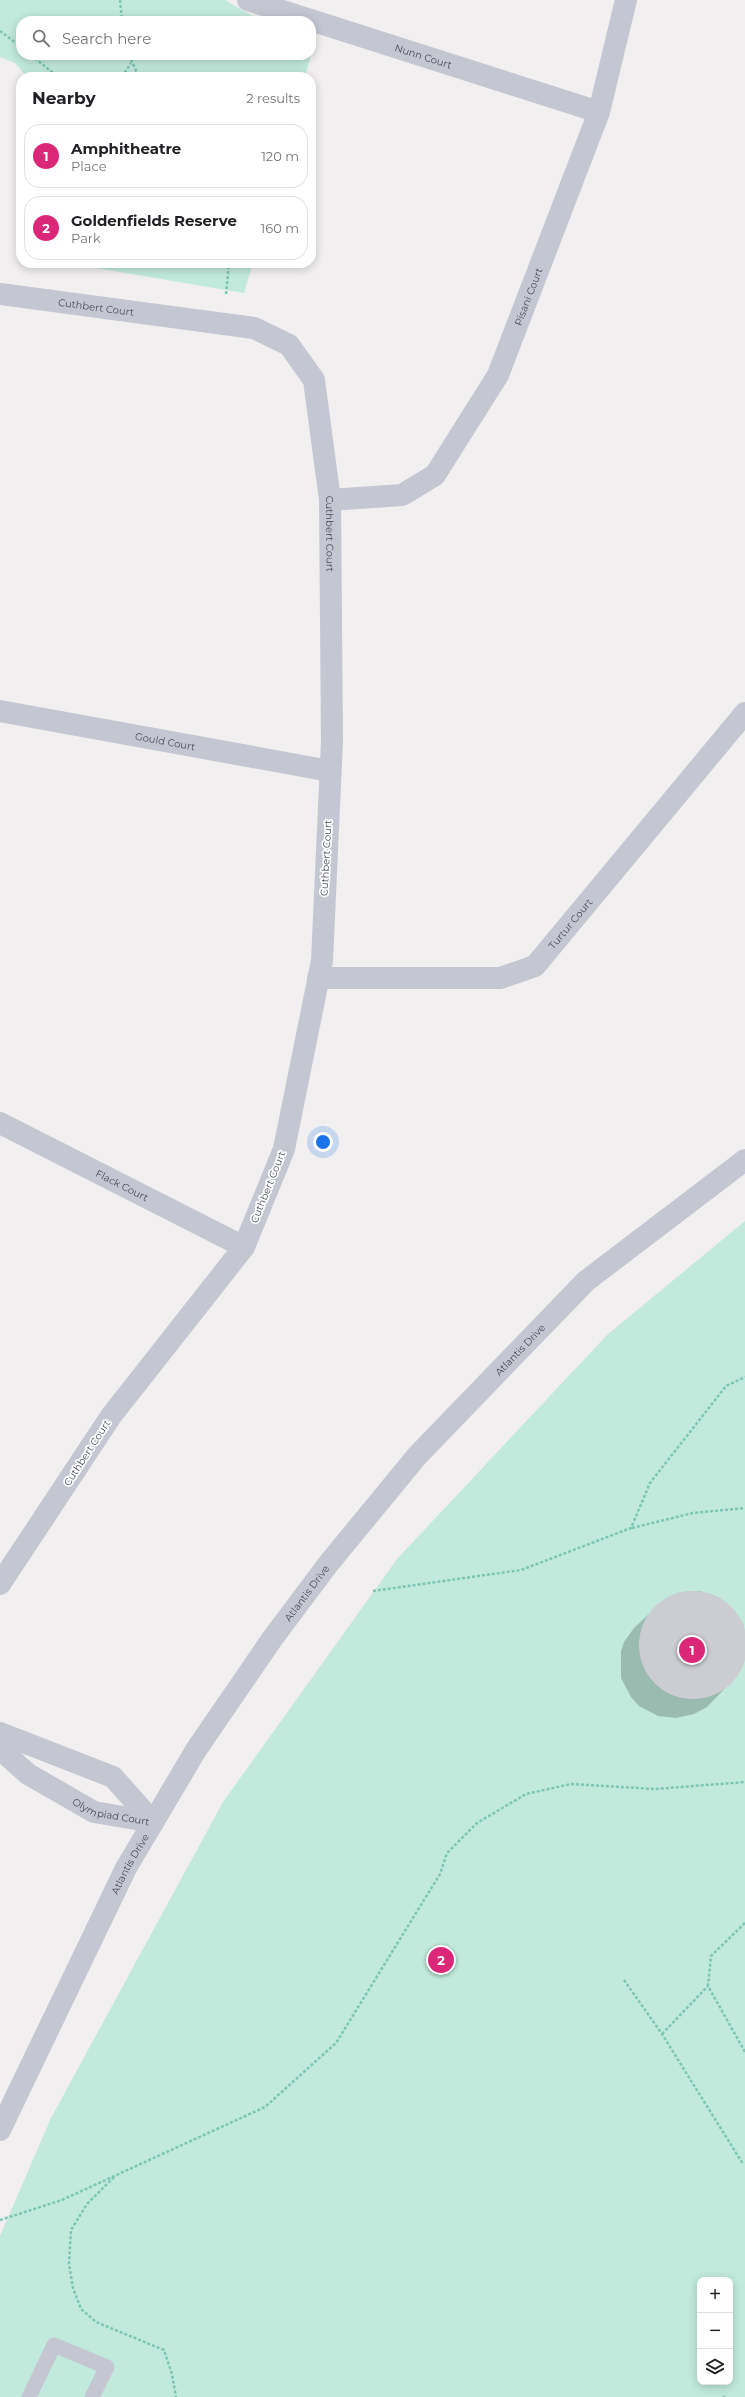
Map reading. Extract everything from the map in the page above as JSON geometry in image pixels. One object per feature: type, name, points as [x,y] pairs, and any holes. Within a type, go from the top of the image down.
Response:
[{"type":"street","name":"Nunn Court","points":[[248,0],[298,16]]},
{"type":"street","name":"Pisani Court","points":[[330,500],[402,495],[435,475],[498,375],[599,112],[626,0]]},
{"type":"street","name":"Nunn Court","points":[[316,22],[599,112]]},
{"type":"street","name":"Cuthbert Court","points":[[0,294],[254,328],[289,345],[314,380],[330,500],[330,771],[322,961],[284,1149],[244,1246],[111,1416],[0,1584]]},
{"type":"street","name":"Gould Court","points":[[0,711],[330,771]]},
{"type":"street","name":"Turtur Court","points":[[318,978],[500,978],[535,966],[745,713]]},
{"type":"street","name":"Flack Court","points":[[0,1123],[244,1246]]},
{"type":"street","name":"Atlantis Drive","points":[[0,2130],[126,1868],[196,1750],[277,1633],[329,1562],[417,1456],[586,1281],[745,1160]]},
{"type":"street","name":"Olympiad Court","points":[[0,1734],[113,1777],[153,1822]]},
{"type":"street","name":"Olympiad Court","points":[[0,1749],[28,1774],[94,1812],[153,1822]]},
{"type":"lane","points":[[29,2397],[54,2345],[107,2367],[92,2397]]},
{"type":"path","points":[[120,0],[122,16]]},
{"type":"path","points":[[0,31],[16,43]]},
{"type":"path","points":[[37,60],[52,72]]},
{"type":"path","points":[[131,60],[136,72]]},
{"type":"path","points":[[125,72],[131,63]]},
{"type":"path","points":[[631,1528],[650,1483],[726,1386],[745,1377]]},
{"type":"path","points":[[373,1591],[521,1570],[631,1528],[693,1513],[745,1508]]},
{"type":"path","points":[[0,2220],[62,2200],[265,2108],[336,2043],[440,1874],[447,1854],[477,1823],[526,1794],[571,1784],[655,1789],[745,1782]]},
{"type":"path","points":[[745,1923],[711,1956],[708,1986],[745,2052]]},
{"type":"path","points":[[624,1980],[662,2034],[743,2164]]},
{"type":"path","points":[[662,2034],[708,1986]]},
{"type":"path","points":[[115,2176],[87,2204],[71,2230],[69,2264],[73,2288],[81,2309],[96,2322],[164,2350],[172,2374],[176,2397]]},
{"type":"green space","points":[[0,0],[225,0],[252,16],[16,16],[16,60],[310,60],[306,72],[23,72],[15,63],[0,57]]},
{"type":"green space","points":[[96,268],[252,268],[244,293]]},
{"type":"green space","points":[[745,1221],[745,2397],[0,2397],[0,2236],[51,2118],[223,1802],[397,1559],[607,1335]]},
{"type":"building","points":[[693,1591],[714,1595],[731,1607],[743,1624],[746,1634],[746,1656],[743,1666],[731,1683],[714,1695],[693,1699],[672,1695],[655,1683],[643,1666],[639,1645],[643,1624],[655,1607],[672,1595]]},
{"type":"place","name":"Amphitheatre","points":[[692,1650]]},
{"type":"place","name":"Goldenfields Reserve","points":[[441,1960]]}]
